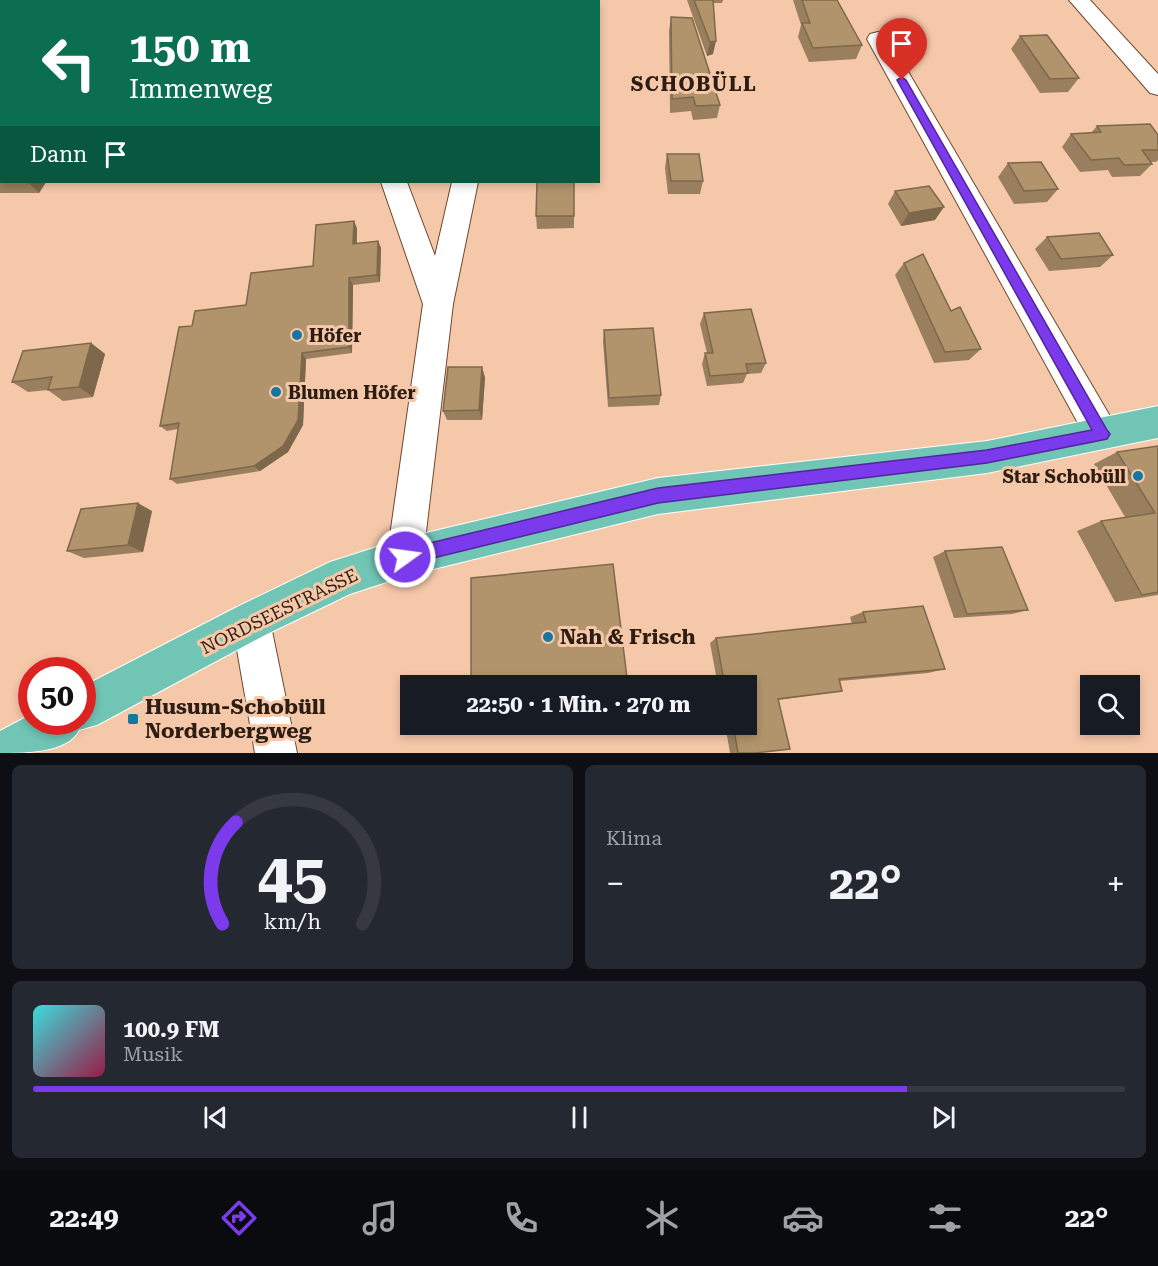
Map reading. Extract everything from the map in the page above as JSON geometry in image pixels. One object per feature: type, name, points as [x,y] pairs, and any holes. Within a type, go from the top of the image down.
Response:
[{"type":"main road","name":"NORDSEESTRASSE","points":[[96,703],[251,621],[344,576],[405,557],[658,496],[987,456],[1158,422]]},
{"type":"main road","points":[[3,753],[37,735]]},
{"type":"street","points":[[1079,0],[1158,88]]},
{"type":"street","points":[[878,39],[1102,434]]},
{"type":"street","points":[[394,183],[438,304]]},
{"type":"street","points":[[405,557],[438,304],[465,183]]},
{"type":"street","points":[[251,621],[276,753]]},
{"type":"building","points":[[694,0],[713,0],[716,41],[710,42]]},
{"type":"building","points":[[802,0],[837,0],[862,45],[813,48],[802,23],[810,23]]},
{"type":"building","points":[[671,17],[692,18],[720,105],[696,106],[693,97],[672,99]]},
{"type":"building","points":[[1047,35],[1079,78],[1050,79],[1020,36]]},
{"type":"building","points":[[1150,124],[1158,135],[1158,150],[1142,150],[1152,164],[1124,165],[1119,158],[1091,160],[1071,134],[1101,132],[1097,126]]},
{"type":"building","points":[[667,154],[699,154],[703,181],[671,181]]},
{"type":"building","points":[[1041,162],[1058,189],[1024,191],[1008,163]]},
{"type":"building","points":[[537,183],[574,183],[574,216],[536,216]]},
{"type":"building","points":[[929,186],[944,207],[909,213],[895,191]]},
{"type":"building","points":[[354,221],[353,244],[378,241],[377,275],[349,278],[349,347],[302,353],[298,420],[283,446],[254,466],[170,479],[179,423],[160,426],[179,327],[192,326],[195,311],[246,305],[251,273],[313,266],[316,225]]},
{"type":"building","points":[[1099,233],[1113,255],[1061,259],[1047,237]]},
{"type":"building","points":[[923,254],[951,311],[960,307],[981,349],[945,352],[904,263]]},
{"type":"building","points":[[751,309],[766,363],[746,364],[748,373],[710,376],[705,353],[713,353],[704,313]]},
{"type":"building","points":[[653,328],[661,395],[609,398],[604,330]]},
{"type":"building","points":[[91,343],[79,387],[48,390],[52,377],[12,382],[23,351]]},
{"type":"building","points":[[448,367],[482,367],[479,410],[443,411]]},
{"type":"building","points":[[1158,446],[1158,592],[1142,595],[1101,521],[1155,513],[1117,452]]},
{"type":"building","points":[[138,503],[128,545],[67,551],[81,509]]},
{"type":"building","points":[[1002,547],[1028,610],[967,614],[945,551]]},
{"type":"building","name":"Nah & Frisch","points":[[613,564],[627,675],[471,675],[471,578]]},
{"type":"building","points":[[923,606],[945,669],[839,679],[842,691],[778,699],[790,749],[738,753],[735,735],[757,735],[757,675],[723,675],[716,638],[866,622],[863,612]]},
{"type":"place","name":"Höfer","points":[[297,335]]},
{"type":"place","name":"Blumen Höfer","points":[[276,392]]},
{"type":"place","name":"Star Schobüll","points":[[1138,476]]},
{"type":"place","name":"Nah & Frisch","points":[[548,637]]},
{"type":"place","name":"Husum-Schobüll Norderbergweg","points":[[133,719]]},
{"type":"district","name":"SCHOBÜLL","points":[[694,84]]},
{"type":"route","points":[[405,557],[658,496],[987,456],[1102,434],[902,80]]}]
